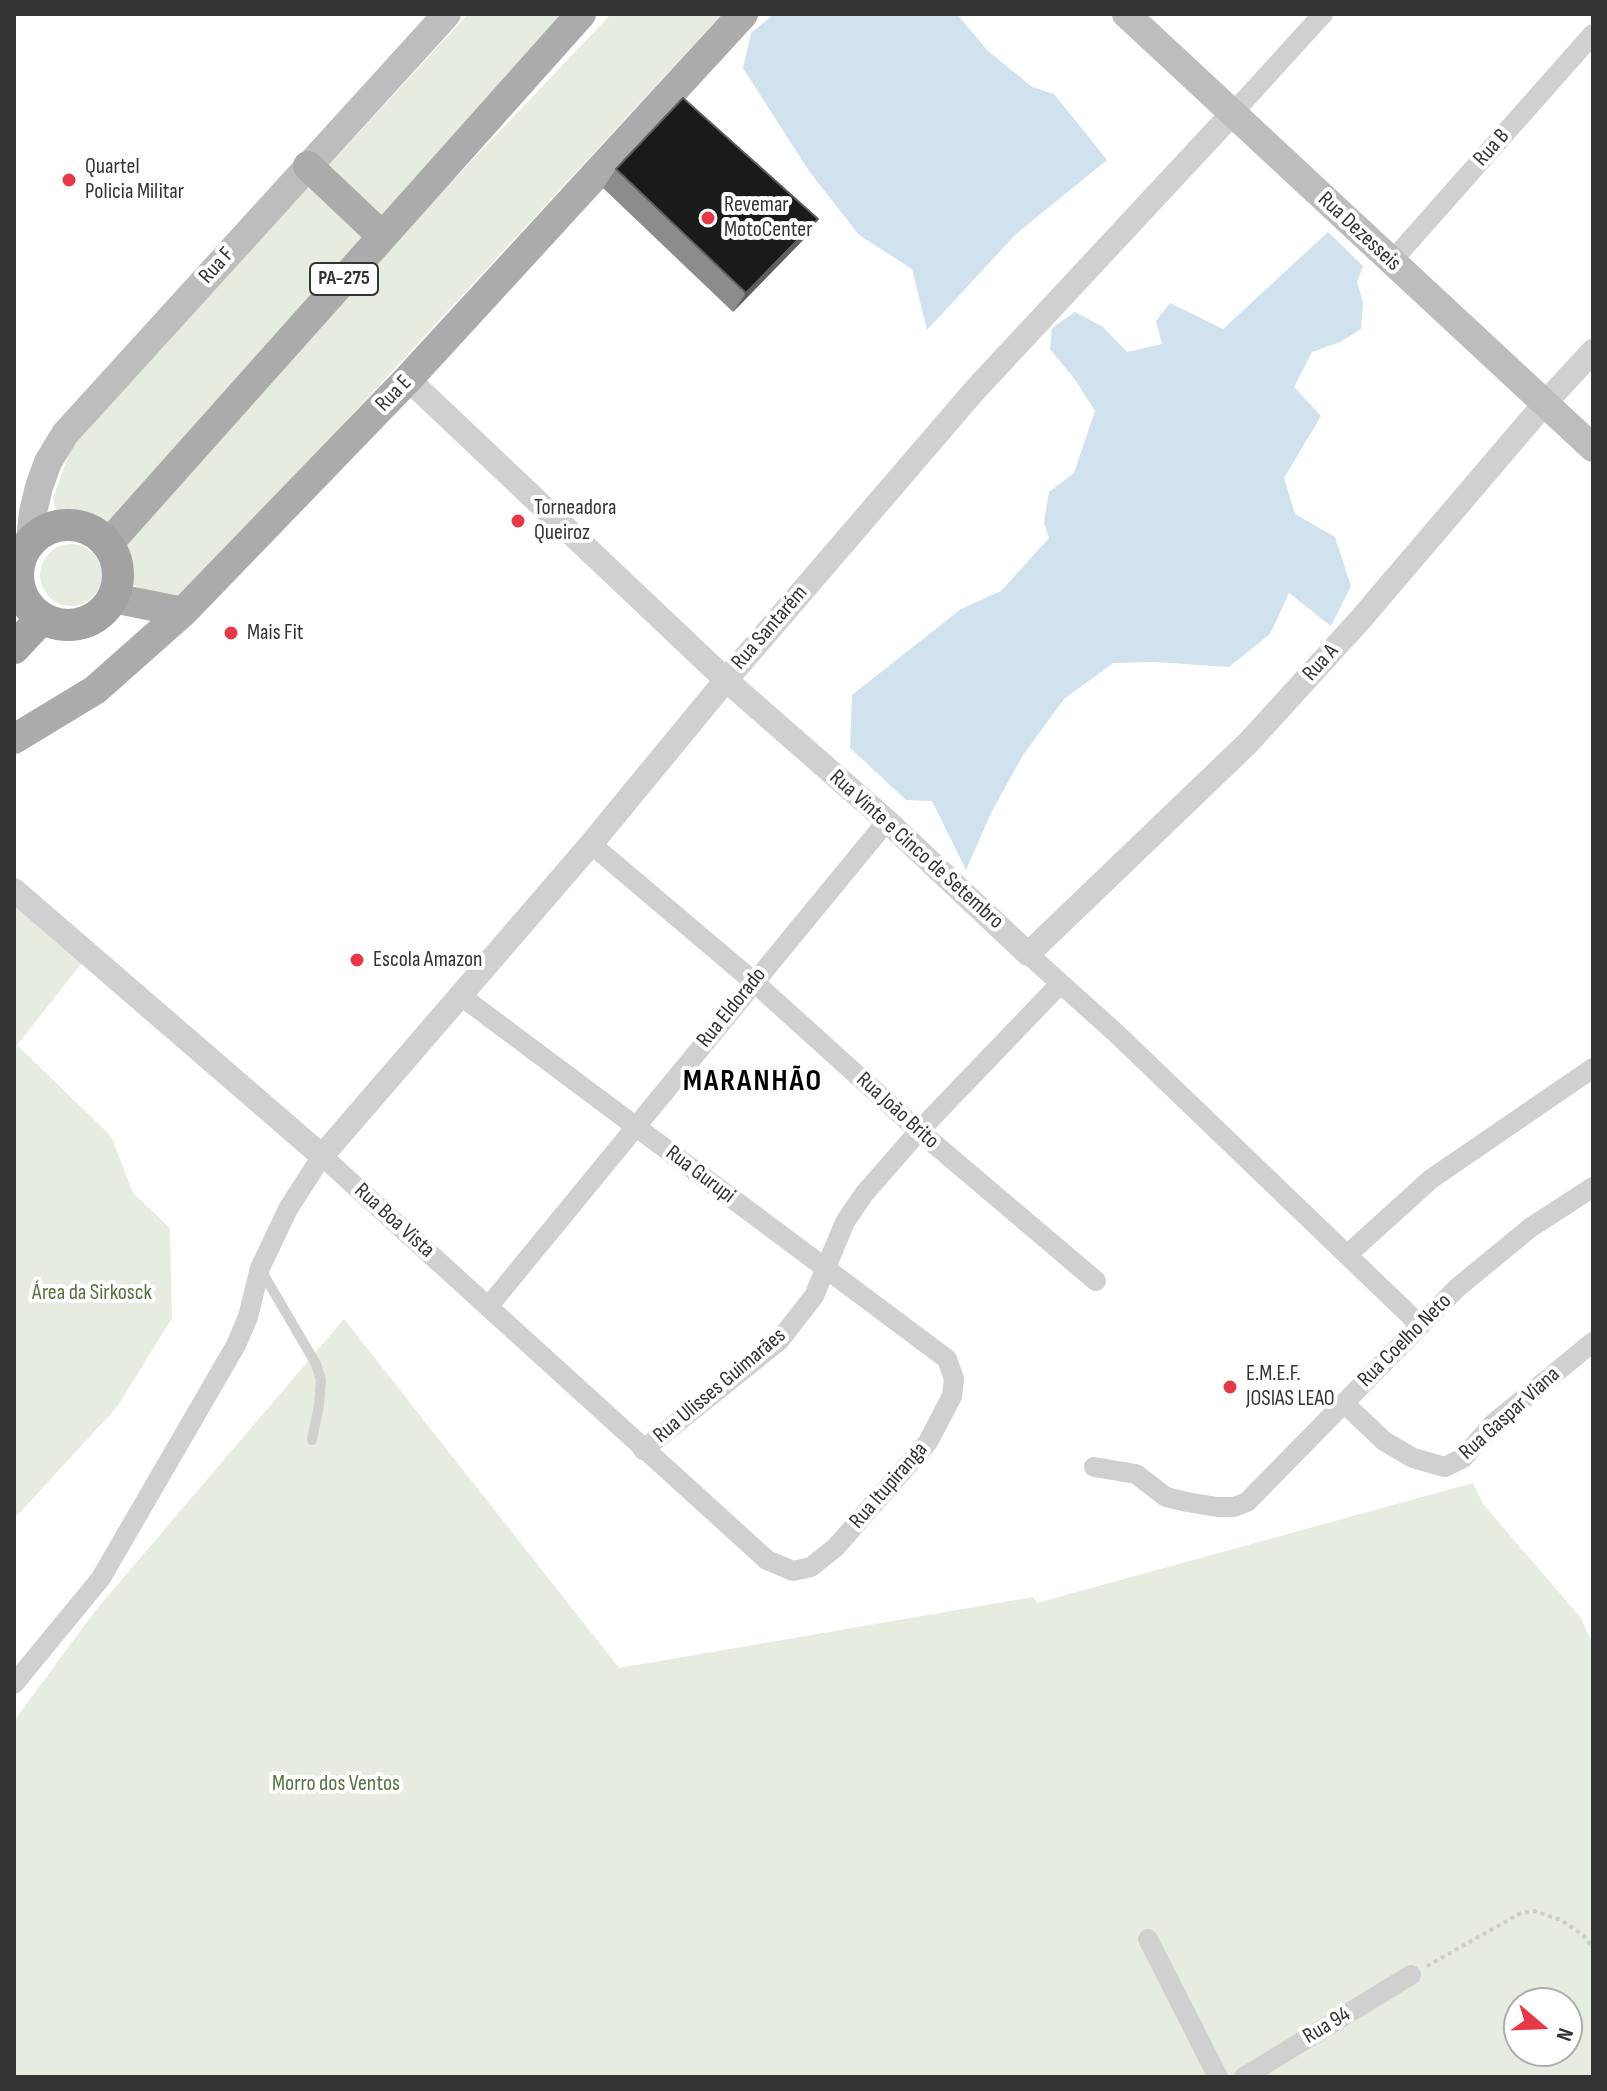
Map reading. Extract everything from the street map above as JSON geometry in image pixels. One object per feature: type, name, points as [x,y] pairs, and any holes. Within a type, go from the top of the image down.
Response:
[{"type":"highway","points":[[70,524],[85,527],[108,544],[116,559],[119,576],[113,598],[103,611],[90,621],[74,626],[57,625],[29,608],[17,577],[21,556],[42,532],[70,524]]},
{"type":"highway","points":[[14,648],[42,618]]},
{"type":"main road","name":"Rua F","points":[[21,556],[48,462],[65,434],[447,14]]},
{"type":"main road","name":"PA-275","points":[[108,544],[581,14]]},
{"type":"main road","name":"Rua E","points":[[14,739],[95,690],[183,612],[408,379],[743,14]]},
{"type":"main road","name":"Rua Dezesseis","points":[[1126,14],[1593,448]]},
{"type":"main road","points":[[308,166],[382,236]]},
{"type":"main road","points":[[113,598],[183,612]]},
{"type":"street","points":[[1232,114],[1323,14]]},
{"type":"street","name":"Rua B","points":[[1391,262],[1593,34]]},
{"type":"street","name":"Rua Santarém","points":[[322,1156],[975,390],[1232,114]]},
{"type":"street","name":"Rua A","points":[[1028,954],[1249,742],[1360,620],[1593,351]]},
{"type":"street","name":"Rua Vinte e Cinco de Setembro","points":[[408,379],[726,680],[887,821],[1118,1035],[1420,1325]]},
{"type":"street","name":"Rua Eldorado","points":[[488,1307],[887,821]]},
{"type":"street","name":"Rua João Brito","points":[[591,844],[1096,1281]]},
{"type":"street","name":"Rua Boa Vista","points":[[14,890],[322,1156],[767,1560]]},
{"type":"street","name":"Rua Ulisses Guimarães","points":[[643,1450],[779,1341],[814,1296],[845,1222],[864,1194],[919,1131],[1060,984]]},
{"type":"street","name":"Rua Gurupi","points":[[461,996],[940,1352]]},
{"type":"street","points":[[1347,1255],[1431,1179],[1593,1068]]},
{"type":"street","points":[[14,1684],[101,1578],[236,1345],[248,1317],[260,1268],[288,1209],[322,1156]]},
{"type":"street","name":"Rua Coelho Neto","points":[[1094,1467],[1136,1474],[1166,1497],[1217,1507],[1234,1507],[1247,1502],[1457,1288],[1530,1228],[1593,1187]]},
{"type":"street","name":"Rua Gaspar Viana","points":[[1344,1403],[1384,1441],[1413,1458],[1445,1467],[1463,1458],[1494,1423],[1593,1342]]},
{"type":"street","name":"Rua Itupiranga","points":[[767,1560],[793,1571],[811,1567],[836,1547],[928,1442],[952,1396],[954,1379],[951,1366],[940,1352]]},
{"type":"street","points":[[1148,1939],[1218,2077]]},
{"type":"street","name":"Rua 94","points":[[1244,2077],[1411,1975]]},
{"type":"lane","points":[[260,1268],[316,1364],[321,1380],[312,1440]]},
{"type":"path","points":[[1411,1975],[1521,1913],[1534,1911],[1561,1920],[1583,1935],[1593,1948]]},
{"type":"green space","points":[[468,14],[578,14],[110,523],[59,523],[53,498],[73,443]]},
{"type":"green space","points":[[611,14],[722,14],[181,600],[145,592],[119,576],[116,559],[108,544]]},
{"type":"green space","points":[[71,544],[83,546],[93,553],[100,563],[100,587],[93,597],[83,604],[71,606],[59,604],[49,597],[42,587],[40,575],[42,563],[49,553],[59,546]]},
{"type":"green space","name":"Área da Sirkosck","points":[[14,899],[85,959],[17,1045],[111,1136],[133,1193],[170,1228],[172,1318],[117,1407],[14,1519]]},
{"type":"green space","name":"Morro dos Ventos","points":[[344,1319],[619,1668],[1033,1597],[1037,1603],[1473,1483],[1483,1504],[1581,1618],[1593,1645],[1593,2077],[14,2077],[14,1721],[95,1611]]},
{"type":"water","points":[[774,14],[957,14],[987,50],[1032,87],[1054,94],[1107,160],[1016,234],[927,330],[912,269],[859,235],[809,171],[743,68],[751,33]]},
{"type":"water","points":[[1328,232],[1363,266],[1357,282],[1363,302],[1361,329],[1340,342],[1312,352],[1294,387],[1321,416],[1284,478],[1295,514],[1335,537],[1351,586],[1331,626],[1289,593],[1270,634],[1229,667],[1155,662],[1113,663],[1064,699],[1023,755],[992,811],[966,870],[932,801],[906,800],[850,748],[852,695],[961,609],[1001,591],[1049,538],[1044,523],[1049,492],[1074,473],[1095,411],[1050,349],[1052,328],[1075,312],[1103,327],[1127,352],[1162,344],[1156,321],[1170,303],[1223,329]]},
{"type":"building","name":"Revemar MotoCenter","points":[[683,98],[818,219],[746,293],[616,169]]},
{"type":"place","name":"Quartel Policia Militar","points":[[69,180]]},
{"type":"place","name":"Revemar MotoCenter","points":[[708,218]]},
{"type":"place","name":"Torneadora Queiroz","points":[[518,521]]},
{"type":"place","name":"Mais Fit","points":[[231,633]]},
{"type":"place","name":"Escola Amazon","points":[[357,960]]},
{"type":"place","name":"E.M.E.F. JOSIAS LEAO","points":[[1230,1387]]},
{"type":"district","name":"MARANHÃO","points":[[753,1082]]}]
